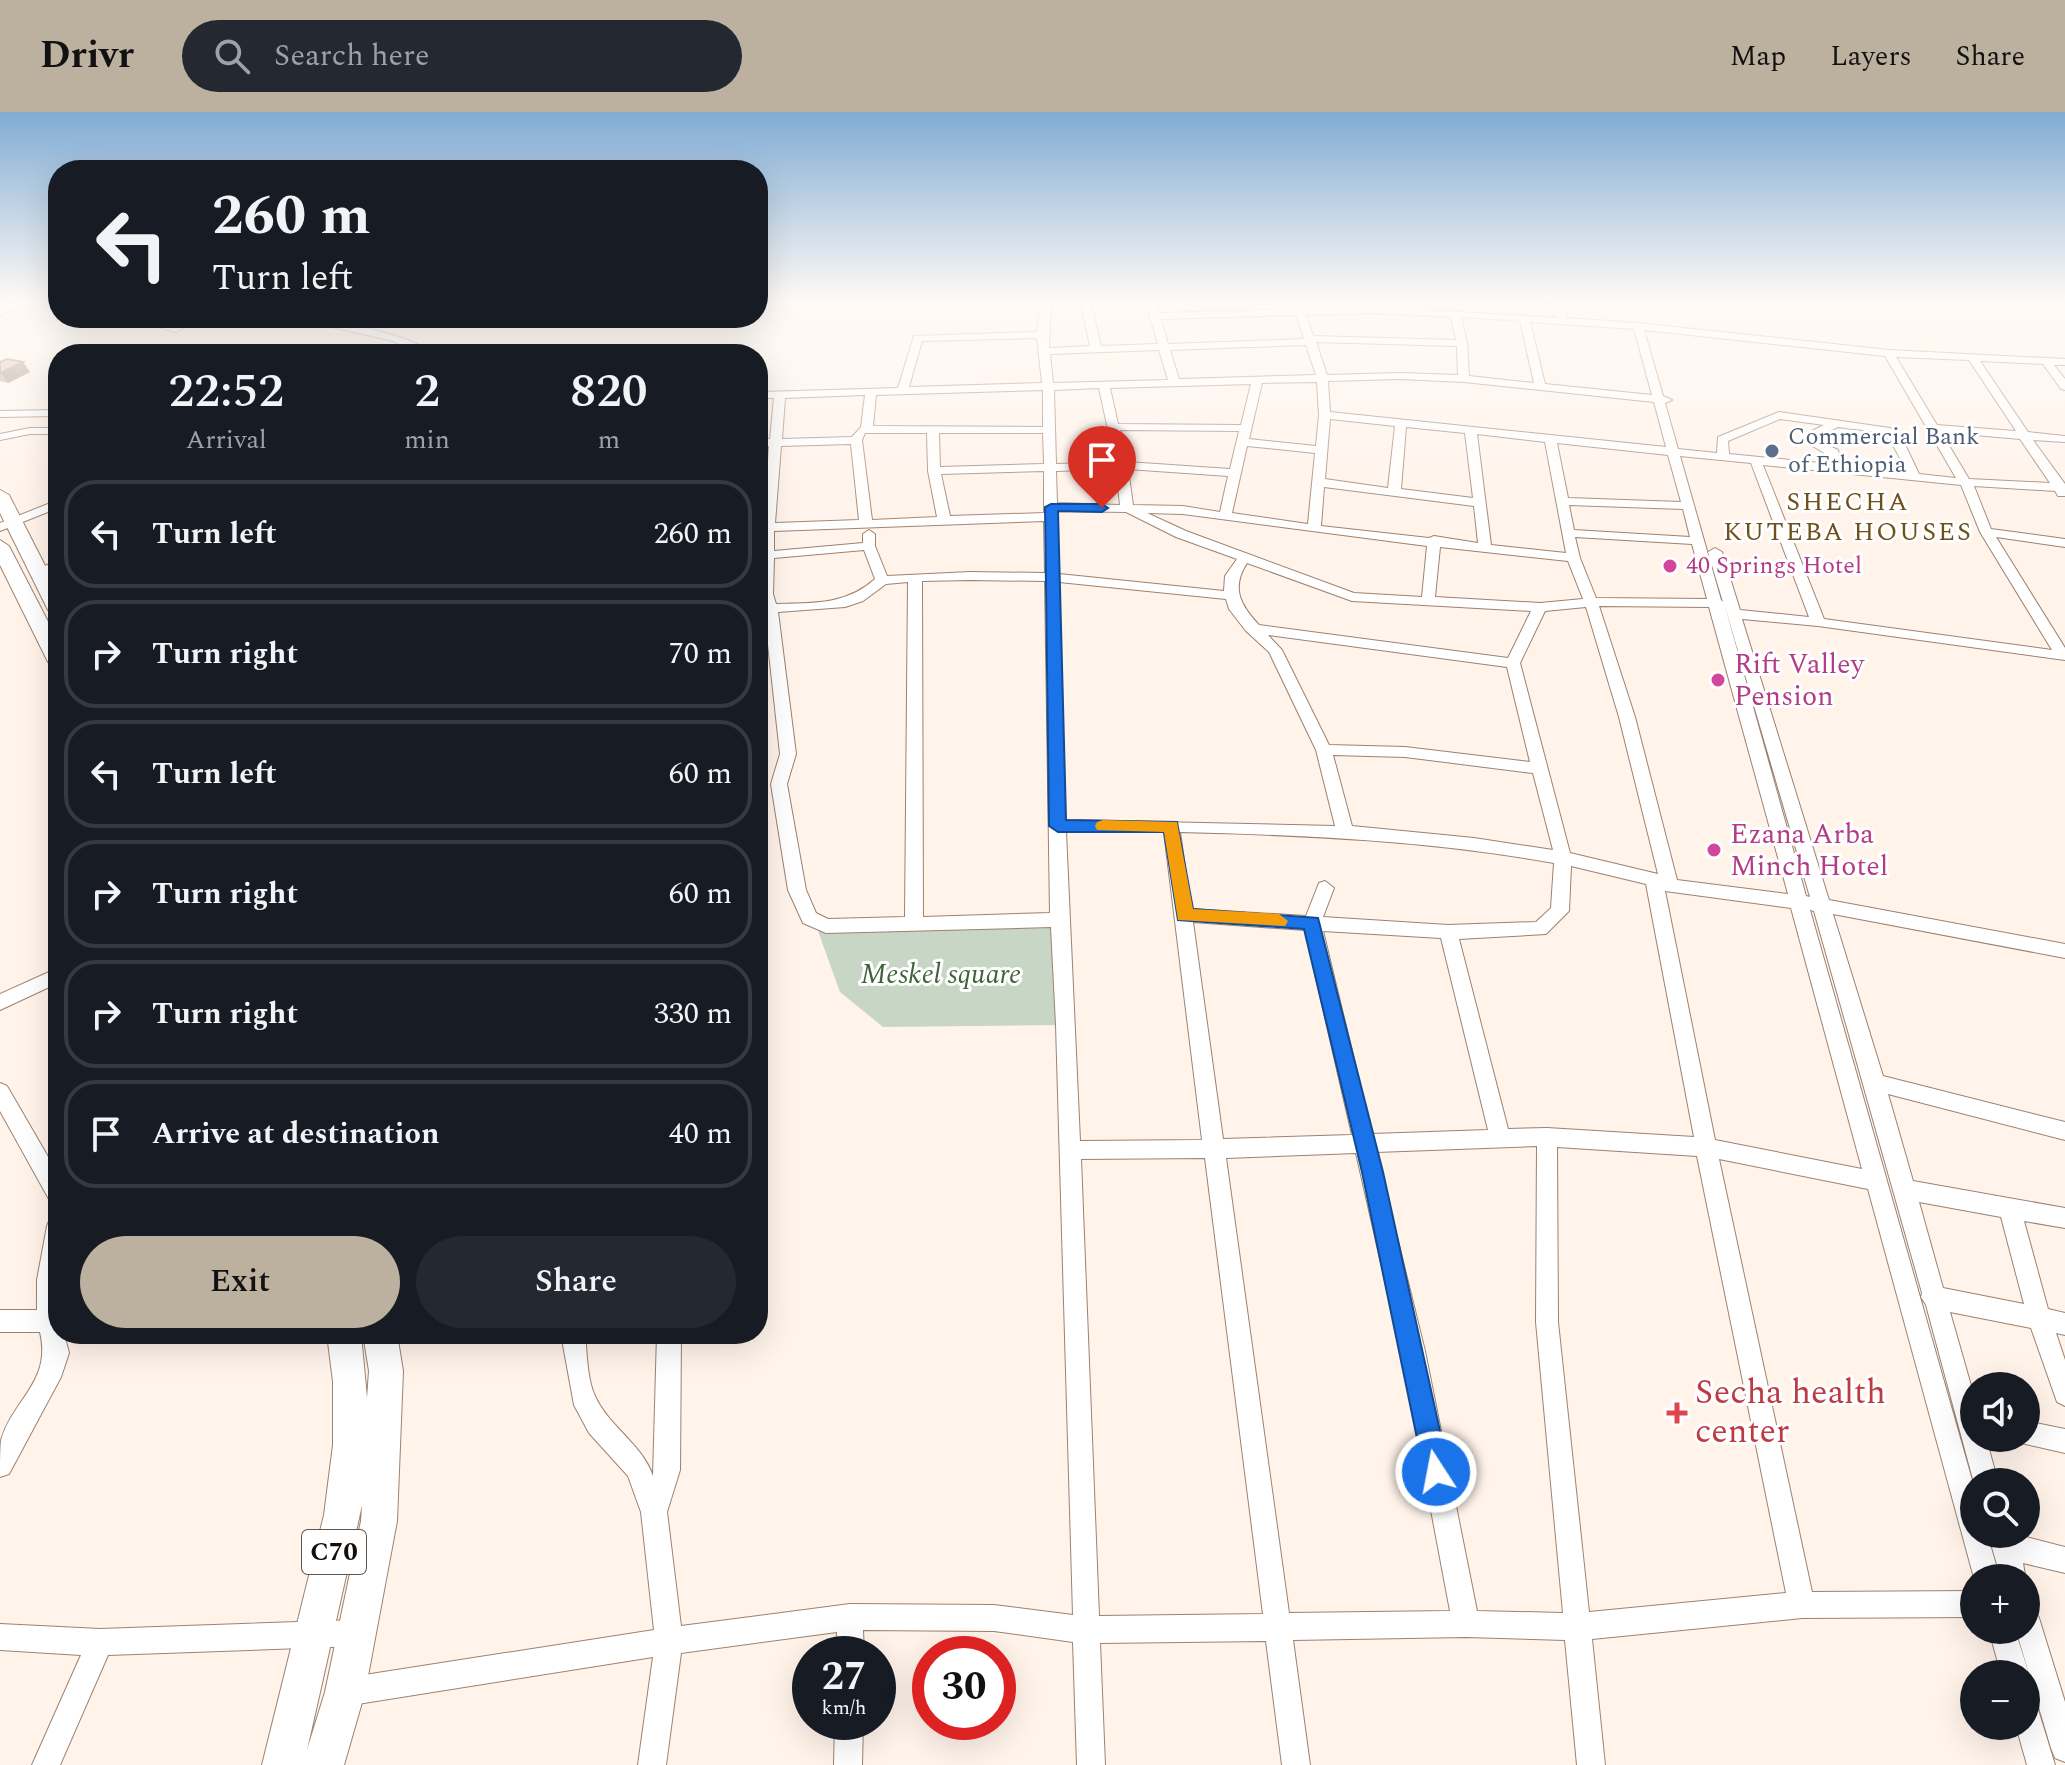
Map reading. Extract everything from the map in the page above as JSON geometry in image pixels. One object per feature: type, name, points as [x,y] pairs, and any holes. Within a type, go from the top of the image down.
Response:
[{"type":"highway","points":[[0,495],[6,524],[48,590]]},
{"type":"highway","points":[[0,546],[8,579],[48,645]]},
{"type":"highway","name":"C70","points":[[283,1765],[316,1636],[342,1515],[351,1445],[350,1382],[345,1344]]},
{"type":"highway","name":"C70","points":[[323,1765],[345,1692],[379,1521],[386,1371],[382,1344]]},
{"type":"street","points":[[903,390],[907,377]]},
{"type":"street","points":[[1047,377],[1059,920],[1071,1150],[1091,1765]]},
{"type":"street","points":[[1173,377],[1174,382]]},
{"type":"street","points":[[768,395],[1303,377]]},
{"type":"street","points":[[1314,529],[1319,450],[1325,415],[1322,377]]},
{"type":"street","points":[[1376,377],[1464,379],[1663,400]]},
{"type":"street","points":[[1538,377],[1540,387]]},
{"type":"street","points":[[1657,377],[1734,614],[1822,905],[1960,1386]]},
{"type":"street","points":[[1903,377],[1969,489],[1986,532],[2064,656]]},
{"type":"street","points":[[1985,377],[2063,491]]},
{"type":"street","points":[[1225,516],[1257,380]]},
{"type":"street","points":[[1104,385],[1122,465],[1127,508]]},
{"type":"street","points":[[867,429],[871,391]]},
{"type":"street","points":[[780,394],[768,555],[869,546]]},
{"type":"street","points":[[1870,411],[1876,427]]},
{"type":"street","points":[[0,414],[48,413]]},
{"type":"street","points":[[1325,415],[2063,491]]},
{"type":"street","points":[[1723,457],[1722,439],[1776,416],[1876,427],[1895,436],[1915,477]]},
{"type":"street","points":[[1394,493],[1401,422]]},
{"type":"street","points":[[1834,424],[1814,434],[1815,444],[1834,453],[1837,469]]},
{"type":"street","points":[[1114,427],[1246,428]]},
{"type":"street","points":[[1934,428],[2065,439]]},
{"type":"street","points":[[933,430],[934,471],[944,518]]},
{"type":"street","points":[[882,580],[869,546],[869,523],[856,440],[861,431],[1048,430]]},
{"type":"street","points":[[0,437],[48,431]]},
{"type":"street","points":[[1471,431],[1485,546]]},
{"type":"street","points":[[1550,439],[1573,558],[1591,602],[1627,717],[1662,882],[1706,1147],[1802,1605]]},
{"type":"street","points":[[768,443],[856,440]]},
{"type":"street","points":[[1244,442],[1319,450]]},
{"type":"street","points":[[1679,451],[1699,541],[1960,1483]]},
{"type":"street","points":[[1756,461],[1818,622]]},
{"type":"street","points":[[934,471],[1122,465],[1236,473]]},
{"type":"street","points":[[1317,482],[1480,503]]},
{"type":"street","points":[[1561,501],[1690,506]]},
{"type":"street","points":[[6,524],[48,508]]},
{"type":"street","points":[[768,527],[841,526],[1127,508],[1183,510],[1314,529],[1434,540],[1573,558]]},
{"type":"street","points":[[1127,508],[1181,534],[1344,595],[1540,607],[1591,602],[1717,603]]},
{"type":"street","points":[[841,526],[869,546]]},
{"type":"street","points":[[1986,532],[2065,543]]},
{"type":"street","points":[[1567,533],[1699,541]]},
{"type":"street","points":[[1428,600],[1434,540]]},
{"type":"street","points":[[1245,557],[1232,576],[1232,596],[1236,609],[1275,650],[1324,750],[1345,831]]},
{"type":"street","points":[[38,571],[48,568]]},
{"type":"street","points":[[768,599],[846,604],[869,595],[882,580],[1052,576],[1232,596]]},
{"type":"street","points":[[914,921],[915,577]]},
{"type":"street","points":[[1185,915],[1448,932],[1540,929],[1560,911],[1563,858],[1513,663],[1540,607]]},
{"type":"street","points":[[1734,614],[1818,622],[2064,656]]},
{"type":"street","points":[[768,619],[788,754],[779,784],[797,890],[809,918],[826,926],[914,921],[1059,920]]},
{"type":"street","points":[[1251,628],[1513,663]]},
{"type":"street","points":[[1324,750],[1405,752],[1538,768]]},
{"type":"street","points":[[1058,826],[1345,831],[1449,839],[1563,858],[1662,882],[1822,905],[2065,951]]},
{"type":"street","points":[[1171,826],[1280,1626],[1296,1765]]},
{"type":"street","points":[[1325,888],[1312,923],[1413,1351],[1466,1624]]},
{"type":"street","points":[[1448,932],[1500,1138]]},
{"type":"street","points":[[0,1002],[48,980]]},
{"type":"street","points":[[1875,1082],[2065,1131]]},
{"type":"street","points":[[0,1092],[48,1176]]},
{"type":"street","points":[[1071,1150],[1214,1149],[1547,1137],[1706,1147],[1876,1181]]},
{"type":"street","points":[[1547,1137],[1547,1322],[1591,1765]]},
{"type":"street","points":[[1903,1189],[2065,1218]]},
{"type":"street","points":[[2010,1208],[2039,1319],[2065,1394]]},
{"type":"street","points":[[1932,1297],[2065,1324]]},
{"type":"street","points":[[0,1321],[48,1321]]},
{"type":"street","points":[[0,1465],[49,1377],[57,1353],[55,1344]]},
{"type":"street","points":[[574,1344],[582,1397],[598,1424],[638,1468],[654,1512],[669,1641],[652,1765]]},
{"type":"street","points":[[654,1512],[668,1470],[669,1344]]},
{"type":"street","points":[[2040,1436],[2065,1441]]},
{"type":"street","points":[[2028,1548],[2065,1560]]},
{"type":"street","points":[[345,1692],[669,1641],[850,1617],[994,1618],[1087,1630],[1466,1624],[1576,1627],[1802,1605],[1960,1604]]},
{"type":"street","points":[[850,1617],[850,1636]]},
{"type":"street","points":[[0,1637],[100,1642],[357,1633]]},
{"type":"street","points":[[46,1765],[100,1642]]},
{"type":"street","points":[[2034,1644],[2064,1744]]},
{"type":"street","points":[[848,1765],[849,1740]]},
{"type":"street","points":[[2034,1740],[2041,1765]]},
{"type":"green space","name":"Meskel square","points":[[846,921],[1061,922],[1064,1025],[883,1027],[840,992],[818,931]]},
{"type":"slow traffic","points":[[1103,826],[1171,826],[1185,915],[1279,921]]},
{"type":"place","name":"Commercial Bank of Ethiopia","points":[[1772,451]]},
{"type":"place","name":"40 Springs Hotel","points":[[1670,566]]},
{"type":"place","name":"Rift Valley Pension","points":[[1718,680]]},
{"type":"place","name":"Ezana Arba Minch Hotel","points":[[1714,850]]},
{"type":"place","name":"Secha health center","points":[[1677,1413]]},
{"type":"district","name":"SHECHA KUTEBA HOUSES","points":[[1848,517]]},
{"type":"route","points":[[1102,508],[1051,507],[1058,826],[1171,826],[1185,915],[1312,923],[1373,1172],[1436,1472]]}]
